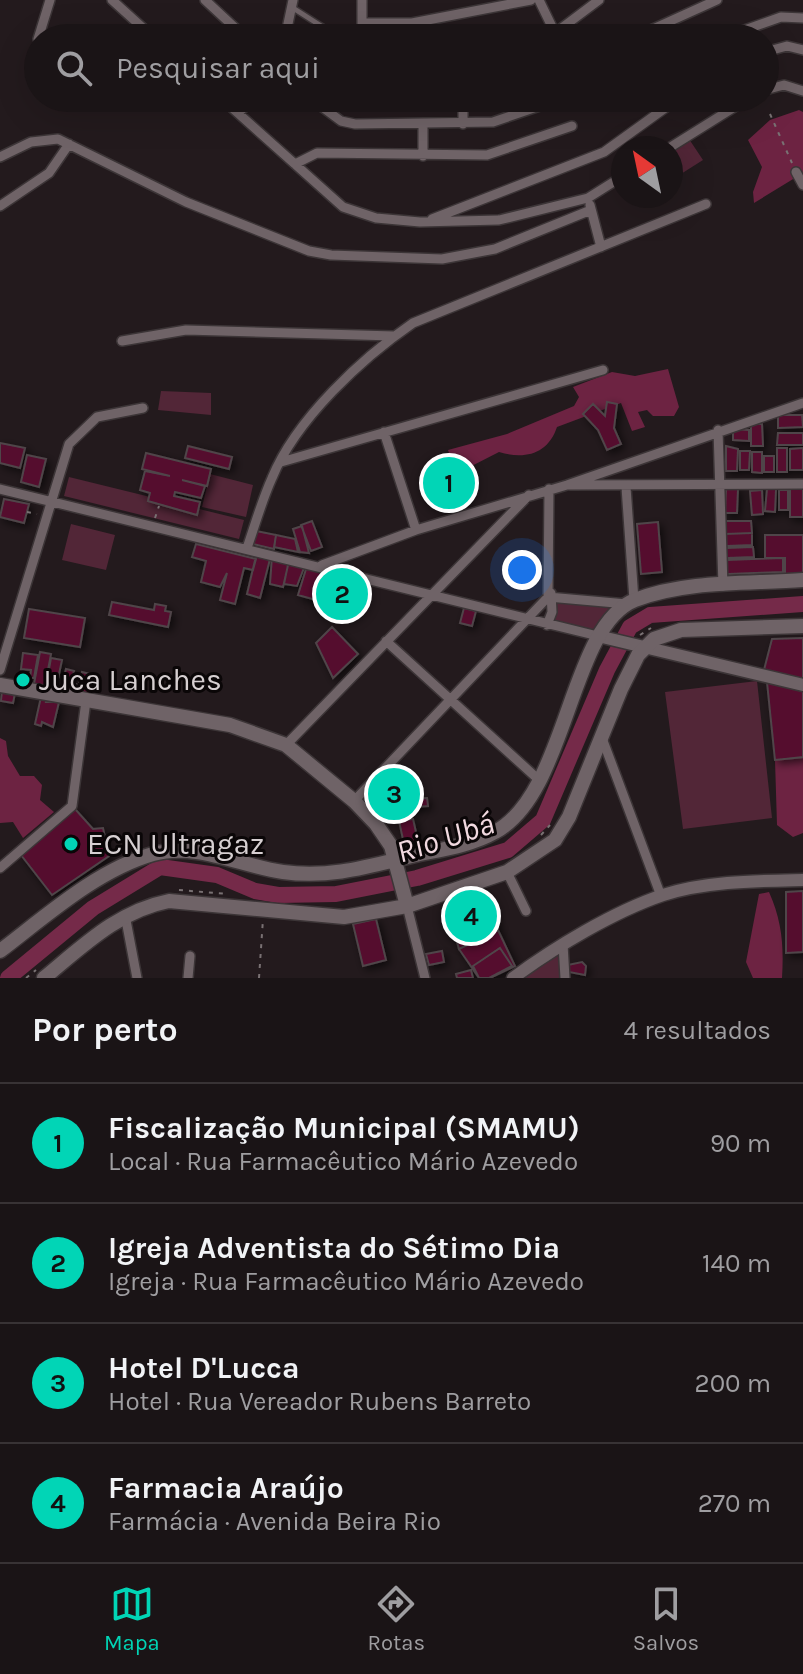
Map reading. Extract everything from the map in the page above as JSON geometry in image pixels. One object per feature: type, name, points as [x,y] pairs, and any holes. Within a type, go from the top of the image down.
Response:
[{"type":"main road","points":[[0,951],[123,865],[155,854],[203,852],[280,872],[343,874],[398,865],[496,832],[522,809],[539,780],[598,636],[630,602],[657,593],[803,580]]},
{"type":"main road","points":[[43,971],[125,915],[169,901],[344,917],[507,872],[555,840],[569,817],[636,647],[681,630],[803,626]]},
{"type":"main road","points":[[0,685],[240,728],[286,745],[354,801],[387,840],[398,865],[406,901]]},
{"type":"street","points":[[43,24],[50,0]]},
{"type":"street","points":[[112,0],[139,24]]},
{"type":"street","points":[[205,0],[231,24]]},
{"type":"street","points":[[362,0],[362,23],[412,23],[531,0]]},
{"type":"street","points":[[539,0],[551,24]]},
{"type":"street","points":[[567,24],[599,0]]},
{"type":"street","points":[[664,24],[717,0]]},
{"type":"street","points":[[288,24],[293,4]]},
{"type":"street","points":[[761,24],[781,17],[803,18]]},
{"type":"street","points":[[779,48],[787,46],[803,50]]},
{"type":"street","points":[[779,86],[803,91]]},
{"type":"street","points":[[329,112],[341,121],[423,124],[493,122],[522,112]]},
{"type":"street","points":[[463,112],[463,124]]},
{"type":"street","points":[[425,221],[604,152],[660,112]]},
{"type":"street","points":[[683,139],[727,112]]},
{"type":"street","points":[[238,113],[343,207],[376,218],[499,220],[588,198],[611,184]]},
{"type":"street","points":[[423,124],[423,156]]},
{"type":"street","points":[[295,164],[317,153],[487,155],[572,126]]},
{"type":"street","points":[[0,157],[44,138],[69,144],[186,202],[309,251],[331,255],[442,259],[495,249],[591,210]]},
{"type":"street","points":[[0,206],[49,173],[69,144]]},
{"type":"street","points":[[796,172],[803,185]]},
{"type":"street","points":[[588,198],[601,247]]},
{"type":"street","points":[[247,548],[273,475],[281,462],[338,385],[394,336],[413,323],[706,204]]},
{"type":"street","points":[[122,341],[186,330],[394,336]]},
{"type":"street","points":[[281,462],[603,370]]},
{"type":"street","points":[[318,566],[416,530],[531,493],[567,485],[803,403]]},
{"type":"street","points":[[0,670],[65,452],[78,432],[97,417],[143,408]]},
{"type":"street","points":[[718,430],[723,586]]},
{"type":"street","points":[[384,432],[416,530]]},
{"type":"street","points":[[567,485],[803,484]]},
{"type":"street","points":[[550,594],[630,602],[626,487]]},
{"type":"street","points":[[0,489],[247,548],[525,621],[803,685]]},
{"type":"street","points":[[547,625],[552,612],[549,489]]},
{"type":"street","points":[[286,745],[531,493]]},
{"type":"street","points":[[354,801],[550,594]]},
{"type":"street","points":[[386,641],[539,780]]},
{"type":"street","points":[[0,868],[72,806],[86,701]]},
{"type":"street","points":[[601,735],[661,896]]},
{"type":"street","points":[[507,872],[526,911]]},
{"type":"street","points":[[513,978],[563,944],[661,896],[727,885],[803,880]]},
{"type":"street","points":[[406,901],[425,978]]},
{"type":"street","points":[[125,915],[137,978]]},
{"type":"street","points":[[563,944],[565,978]]},
{"type":"street","points":[[188,978],[190,956]]},
{"type":"lane","points":[[293,4],[321,24]]},
{"type":"path","points":[[770,114],[796,172]]},
{"type":"path","points":[[155,519],[159,506]]},
{"type":"path","points":[[27,512],[37,514],[37,520]]},
{"type":"path","points":[[636,647],[647,629],[657,626]]},
{"type":"path","points":[[536,840],[553,822]]},
{"type":"path","points":[[174,891],[205,890],[234,895]]},
{"type":"path","points":[[259,978],[264,910]]},
{"type":"path","points":[[26,978],[43,971]]},
{"type":"shaded area","points":[[799,110],[803,112],[803,173],[754,203],[753,192],[762,167],[748,140],[770,120]]},
{"type":"shaded area","points":[[689,139],[703,160],[683,173],[683,143]]},
{"type":"shaded area","points":[[668,369],[679,407],[674,416],[653,416],[647,410],[638,412],[645,427],[632,431],[621,403],[557,427],[548,443],[534,453],[518,455],[499,452],[456,474],[448,450],[507,434],[574,406],[579,397],[573,387],[612,372],[635,376]]},
{"type":"shaded area","points":[[161,391],[211,393],[211,415],[158,410]]},
{"type":"shaded area","points":[[210,474],[253,485],[246,517],[202,507]]},
{"type":"shaded area","points":[[69,477],[244,520],[239,539],[64,496]]},
{"type":"shaded area","points":[[71,524],[115,535],[106,570],[62,560]]},
{"type":"shaded area","points":[[555,601],[611,605],[595,630],[554,623]]},
{"type":"shaded area","points":[[757,681],[772,818],[683,829],[665,692]]},
{"type":"shaded area","points":[[0,738],[6,741],[8,756],[20,776],[34,776],[42,785],[40,800],[54,812],[23,838],[13,822],[0,823]]},
{"type":"shaded area","points":[[803,757],[803,833],[793,837],[777,825],[775,760]]},
{"type":"shaded area","points":[[769,892],[781,934],[782,978],[753,978],[746,962],[759,894]]},
{"type":"shaded area","points":[[559,949],[563,978],[517,978]]},
{"type":"building","points":[[607,402],[617,404],[614,428],[621,444],[607,450],[598,430],[583,414],[593,404],[605,416]]},
{"type":"building","points":[[778,415],[802,415],[803,427],[778,428]]},
{"type":"building","points":[[751,424],[762,424],[763,446],[751,446]]},
{"type":"building","points":[[733,429],[749,430],[749,441],[733,440]]},
{"type":"building","points":[[778,433],[803,433],[803,445],[777,445]]},
{"type":"building","points":[[0,443],[25,448],[20,468],[0,463]]},
{"type":"building","points":[[188,446],[232,457],[229,469],[185,458]]},
{"type":"building","points":[[726,446],[738,449],[737,471],[726,471]]},
{"type":"building","points":[[777,448],[787,448],[787,472],[777,472]]},
{"type":"building","points":[[803,448],[803,470],[790,470],[790,449]]},
{"type":"building","points":[[740,451],[750,451],[749,470],[740,470]]},
{"type":"building","points":[[752,452],[762,452],[762,473],[752,472]]},
{"type":"building","points":[[146,453],[211,469],[207,486],[182,480],[205,486],[201,498],[175,492],[174,496],[200,502],[197,515],[148,501],[150,493],[140,490],[145,471],[170,476],[142,469]]},
{"type":"building","points":[[27,455],[46,459],[39,487],[21,482]]},
{"type":"building","points":[[764,456],[774,456],[774,472],[764,472]]},
{"type":"building","points":[[451,458],[467,502],[445,509],[433,463]]},
{"type":"building","points":[[726,488],[738,488],[737,513],[725,513]]},
{"type":"building","points":[[767,489],[776,489],[775,512],[765,511]]},
{"type":"building","points":[[790,489],[803,489],[803,517],[790,517]]},
{"type":"building","points":[[762,490],[763,514],[752,515],[750,491]]},
{"type":"building","points":[[779,490],[788,490],[788,510],[779,510]]},
{"type":"building","points":[[4,499],[29,504],[24,523],[0,517]]},
{"type":"building","points":[[312,521],[322,547],[311,551],[301,525]]},
{"type":"building","points":[[725,521],[751,521],[752,533],[725,534]]},
{"type":"building","points":[[658,522],[662,572],[641,574],[637,524]]},
{"type":"building","points":[[302,526],[309,553],[300,552],[293,529]]},
{"type":"building","points":[[256,531],[276,535],[274,549],[253,544]]},
{"type":"building","points":[[752,533],[752,545],[726,546],[725,534]]},
{"type":"building","points":[[276,535],[295,539],[298,552],[274,547]]},
{"type":"building","points":[[765,535],[803,535],[803,575],[785,575],[785,558],[765,558]]},
{"type":"building","points":[[196,544],[256,559],[253,570],[244,568],[235,604],[220,600],[227,573],[220,587],[201,582],[206,561],[192,557]]},
{"type":"building","points":[[753,547],[754,557],[726,558],[726,548]]},
{"type":"building","points":[[256,556],[270,559],[260,598],[247,594]]},
{"type":"building","points":[[272,557],[289,561],[283,587],[270,584]]},
{"type":"building","points":[[783,558],[783,572],[727,574],[727,560]]},
{"type":"building","points":[[289,560],[305,565],[297,586],[284,584]]},
{"type":"building","points":[[307,566],[324,571],[316,600],[298,595]]},
{"type":"building","points":[[340,577],[353,581],[345,610],[332,607]]},
{"type":"building","points":[[112,602],[154,610],[155,604],[166,606],[165,611],[171,612],[168,627],[109,615]]},
{"type":"building","points":[[464,608],[476,611],[472,626],[460,623]]},
{"type":"building","points":[[29,609],[85,618],[80,647],[24,638]]},
{"type":"building","points":[[332,627],[358,654],[333,678],[316,643]]},
{"type":"building","points":[[803,638],[803,679],[764,670],[772,639]]},
{"type":"building","points":[[40,652],[51,654],[45,686],[34,684]]},
{"type":"building","points":[[23,653],[38,655],[34,678],[30,678],[31,670],[21,669]]},
{"type":"building","points":[[51,658],[62,660],[56,688],[46,686]]},
{"type":"building","points":[[66,669],[74,671],[71,683],[76,684],[74,693],[61,690]]},
{"type":"building","points":[[82,672],[94,675],[89,694],[77,691]]},
{"type":"building","points":[[767,682],[803,691],[803,757],[775,760]]},
{"type":"building","points":[[2,691],[15,693],[13,703],[1,701]]},
{"type":"building","points":[[41,697],[47,698],[46,702],[59,702],[53,727],[42,722],[41,726],[35,724]]},
{"type":"building","points":[[386,779],[409,799],[427,798],[428,806],[400,808],[381,789]]},
{"type":"building","name":"ECN Ultragaz","points":[[75,809],[93,829],[103,828],[109,856],[52,895],[21,855]]},
{"type":"building","points":[[413,819],[418,841],[404,844],[399,821]]},
{"type":"building","points":[[479,888],[498,930],[459,949],[446,903]]},
{"type":"building","points":[[803,891],[803,952],[786,953],[786,892]]},
{"type":"building","points":[[376,919],[386,960],[363,966],[353,924]]},
{"type":"building","points":[[498,930],[515,966],[490,978],[479,978],[459,949]]},
{"type":"building","points":[[500,948],[512,966],[489,978],[479,978],[473,966]]},
{"type":"building","points":[[442,951],[444,962],[429,965],[426,954]]},
{"type":"building","points":[[582,962],[586,966],[585,975],[569,972],[568,965]]},
{"type":"building","points":[[471,970],[473,978],[457,978],[456,974]]},
{"type":"waterway","name":"Rio Ubá","points":[[8,978],[93,908],[160,867],[217,875],[255,891],[278,895],[336,894],[417,878],[508,850],[543,820],[607,670],[630,627],[650,615],[803,604]]},
{"type":"place","name":"Fiscalização Municipal (SMAMU)","points":[[449,483]]},
{"type":"place","name":"Igreja Adventista do Sétimo Dia","points":[[342,594]]},
{"type":"place","name":"Juca Lanches","points":[[23,680]]},
{"type":"place","name":"Hotel D'Lucca","points":[[394,794]]},
{"type":"place","name":"ECN Ultragaz","points":[[71,844]]},
{"type":"place","name":"Farmacia Araújo","points":[[471,916]]}]
